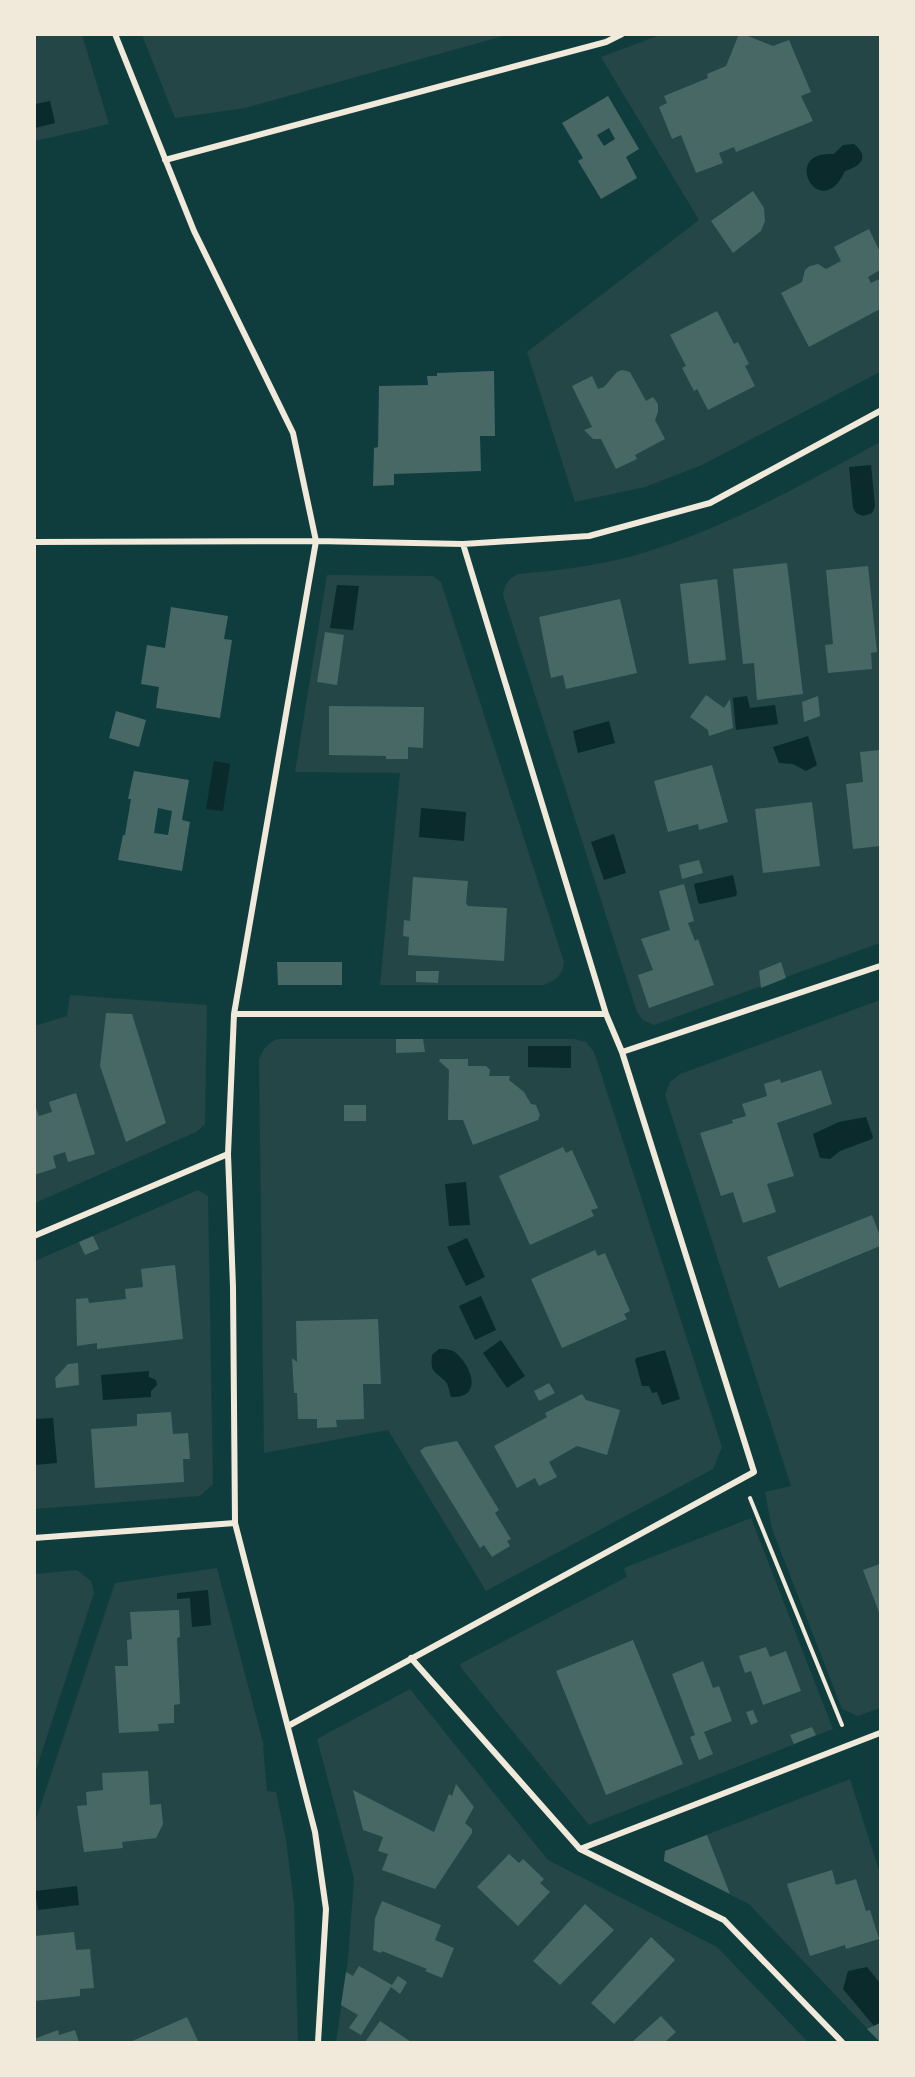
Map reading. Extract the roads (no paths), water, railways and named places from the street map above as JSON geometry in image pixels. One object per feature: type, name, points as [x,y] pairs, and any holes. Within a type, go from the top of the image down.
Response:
[{"type":"street","points":[[115,34],[194,231],[293,433],[316,541],[234,1014],[228,1154],[235,1523],[315,1832],[326,1909],[318,2043]]},
{"type":"street","points":[[165,160],[606,42],[622,34]]},
{"type":"street","points":[[34,542],[316,541],[463,544],[589,537],[710,503],[880,411]]},
{"type":"street","points":[[288,1726],[754,1472],[622,1052],[606,1014],[463,544]]},
{"type":"street","points":[[622,1052],[880,966]]},
{"type":"street","points":[[234,1014],[606,1014]]},
{"type":"street","points":[[34,1236],[228,1154]]},
{"type":"street","points":[[34,1538],[235,1523]]},
{"type":"street","points":[[411,1658],[580,1849],[724,1920],[842,2043]]},
{"type":"street","points":[[580,1849],[880,1733]]}]
